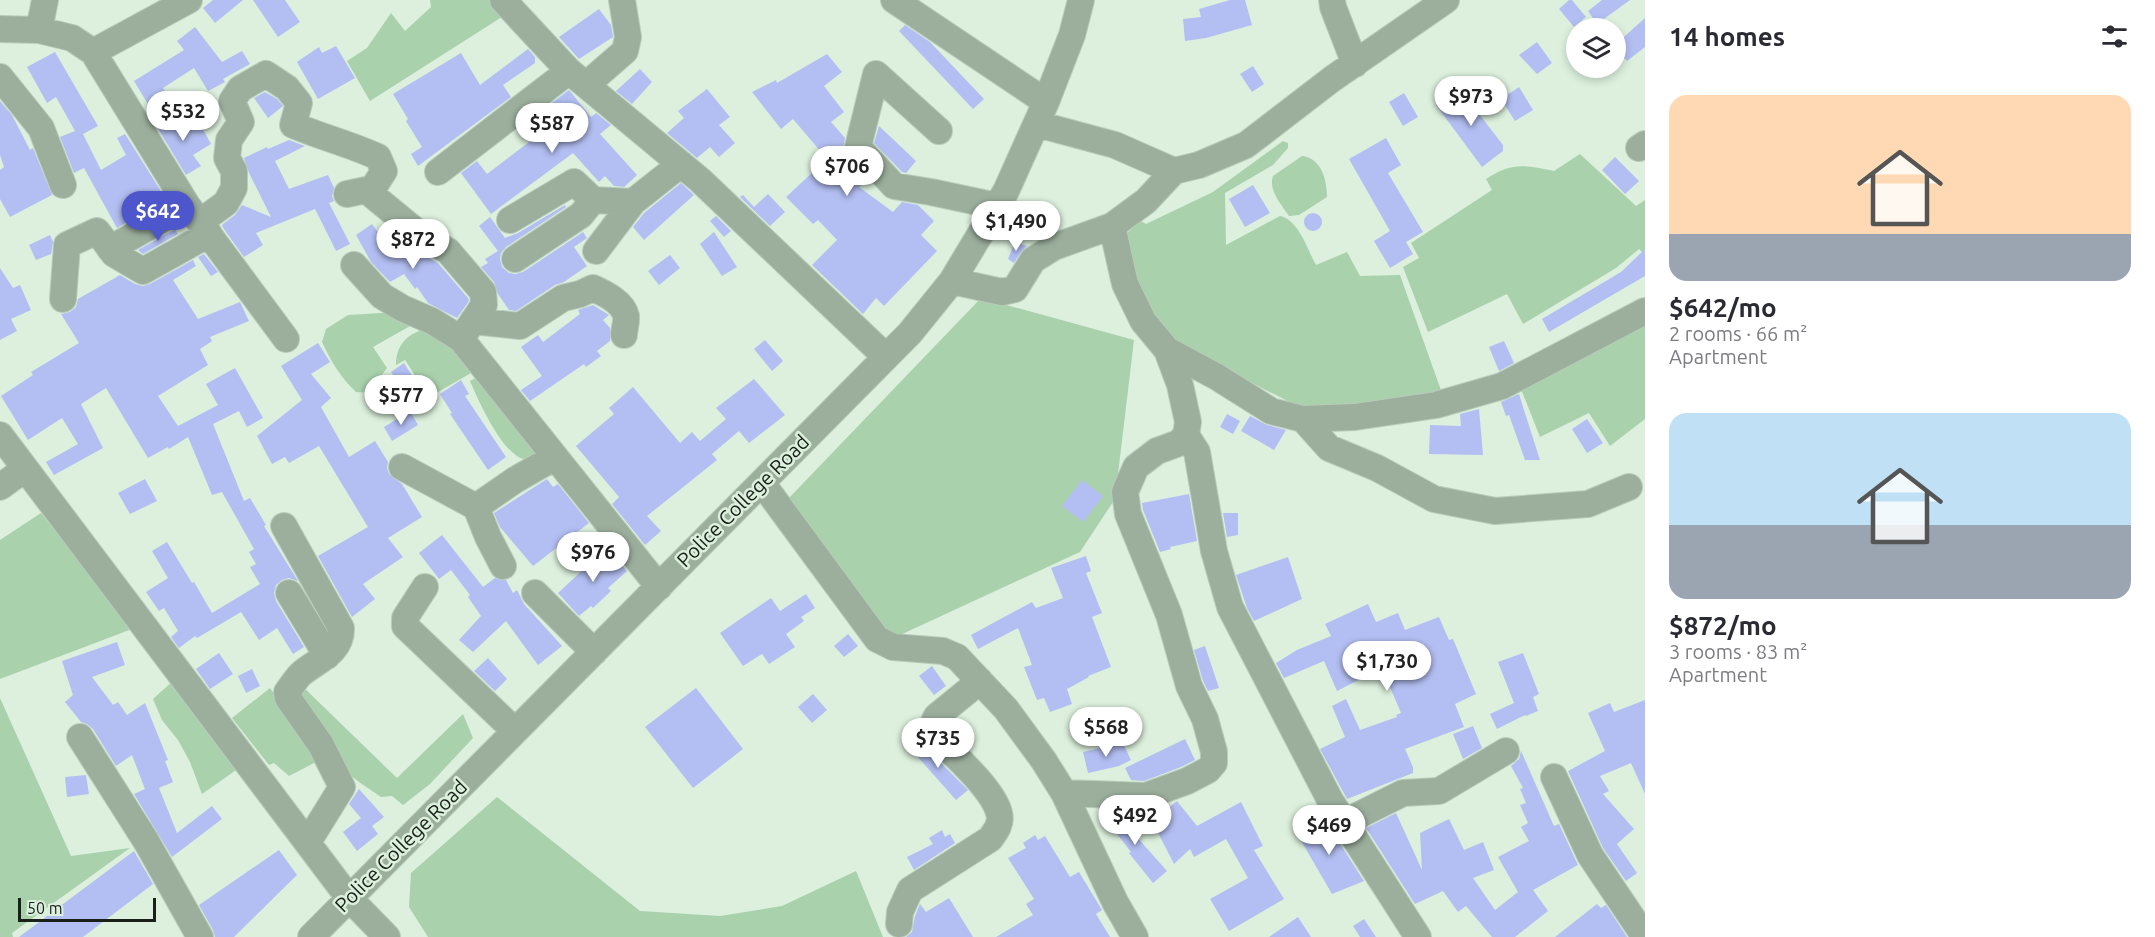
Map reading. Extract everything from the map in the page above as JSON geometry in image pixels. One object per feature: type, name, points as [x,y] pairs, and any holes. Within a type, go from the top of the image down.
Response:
[{"type":"street","points":[[39,30],[45,0]]},
{"type":"street","points":[[93,52],[189,0]]},
{"type":"street","points":[[503,0],[578,78],[700,180],[886,357]]},
{"type":"street","points":[[438,172],[578,78],[625,51],[628,37],[622,0]]},
{"type":"street","points":[[894,0],[1042,113],[1174,171]]},
{"type":"street","name":"Police College Road","points":[[311,937],[910,333],[952,281],[1006,191],[1042,113],[1072,35],[1081,0]]},
{"type":"street","points":[[1332,0],[1354,63]]},
{"type":"street","points":[[952,281],[1002,292],[1014,289],[1034,260],[1054,247],[1112,226],[1146,201],[1174,171],[1198,165],[1246,145],[1354,63],[1446,0]]},
{"type":"street","points":[[0,29],[39,30],[72,38],[93,52],[199,221],[286,339]]},
{"type":"street","points":[[939,131],[876,74],[858,147],[894,186],[997,206]]},
{"type":"street","points":[[63,299],[68,245],[97,231],[114,254],[143,271],[199,221],[226,203],[234,188],[234,171],[227,158],[229,140],[241,122],[232,101],[240,89],[266,75],[287,88],[299,103],[293,125],[319,136],[354,145],[378,157],[384,171],[358,193],[448,251],[474,279],[483,292],[484,305],[467,330]]},
{"type":"street","points":[[0,77],[40,128],[63,185]]},
{"type":"street","points":[[596,251],[633,202],[681,164]]},
{"type":"street","points":[[510,220],[574,182],[593,200],[633,202]]},
{"type":"street","points":[[515,259],[581,215],[593,200]]},
{"type":"street","points":[[110,249],[199,221]]},
{"type":"street","points":[[1064,793],[1146,796],[1187,782],[1208,770],[1214,763],[1215,753],[1205,719],[1189,686],[1169,615],[1128,514],[1125,492],[1136,467],[1156,451],[1179,443],[1186,435],[1188,423],[1180,385],[1167,350],[1143,321],[1125,284],[1112,226]]},
{"type":"street","points":[[354,265],[382,296],[402,308],[432,321],[467,330],[520,326],[563,298],[593,288],[620,305],[626,315],[624,336]]},
{"type":"street","points":[[1167,350],[1217,377],[1271,411],[1303,418],[1354,417],[1436,405],[1502,386],[1645,311]]},
{"type":"street","points":[[467,330],[555,457],[658,587]]},
{"type":"street","points":[[1303,418],[1329,448],[1377,468],[1434,498],[1495,511],[1588,504],[1629,487]]},
{"type":"street","points":[[0,435],[15,470],[308,842],[349,898],[387,937]]},
{"type":"street","points":[[1186,435],[1197,452],[1214,551],[1230,607],[1330,800],[1418,937]]},
{"type":"street","points":[[476,507],[515,480],[555,457]]},
{"type":"street","points":[[402,467],[476,507],[503,566]]},
{"type":"street","points":[[0,487],[15,470]]},
{"type":"street","points":[[762,483],[878,639],[893,647],[932,649],[957,657],[1006,709],[1064,793],[1115,902],[1135,937]]},
{"type":"street","points":[[284,526],[341,628],[337,646],[301,674],[287,692],[288,698],[321,745],[342,787],[308,842]]},
{"type":"street","points":[[425,587],[405,618],[405,626],[515,731]]},
{"type":"street","points":[[289,593],[327,656]]},
{"type":"street","points":[[535,593],[594,652]]},
{"type":"street","points":[[899,924],[900,912],[910,890],[990,839],[999,827],[1000,814],[990,794],[935,736],[933,729],[933,722],[937,716],[980,681]]},
{"type":"street","points":[[80,737],[146,841],[200,937]]},
{"type":"street","points":[[1345,822],[1403,793],[1439,791],[1506,751]]},
{"type":"street","points":[[1554,777],[1590,855],[1645,937]]},
{"type":"green space","points":[[430,0],[494,0],[505,15],[370,101],[347,61],[367,48],[391,13],[405,31],[431,7]]},
{"type":"green space","points":[[1283,141],[1288,143],[1288,148],[1273,165],[1225,193],[1226,245],[1280,216],[1287,219],[1297,229],[1316,265],[1347,252],[1360,276],[1400,275],[1443,396],[1307,411],[1166,339],[1149,315],[1126,249],[1128,232],[1141,221],[1146,224],[1213,192]]},
{"type":"green space","points":[[1580,154],[1636,206],[1645,200],[1645,255],[1639,249],[1616,268],[1523,324],[1507,294],[1428,332],[1403,267],[1419,258],[1411,243],[1492,190],[1486,179],[1495,174],[1519,166],[1554,171]]},
{"type":"green space","points":[[1302,156],[1309,158],[1319,166],[1326,184],[1327,197],[1299,215],[1289,216],[1274,192],[1273,176]]},
{"type":"green space","points":[[981,298],[1134,340],[1115,499],[1080,552],[898,636],[879,627],[788,499]]},
{"type":"green space","points":[[398,312],[419,321],[373,347],[387,368],[381,376],[392,394],[356,392],[336,368],[322,342],[326,329],[348,315]]},
{"type":"green space","points":[[1645,317],[1645,419],[1610,446],[1589,413],[1540,437],[1519,384]]},
{"type":"green space","points":[[425,329],[447,342],[478,369],[412,407],[404,393],[420,383],[405,360],[396,365],[398,352],[408,337]]},
{"type":"green space","points":[[481,375],[546,458],[523,459],[515,455],[499,437],[470,381]]},
{"type":"green space","points":[[41,513],[132,629],[0,679],[0,540]]},
{"type":"green space","points":[[174,680],[239,768],[202,794],[190,762],[178,740],[162,720],[153,699]]},
{"type":"green space","points":[[300,684],[397,778],[463,714],[473,738],[430,784],[403,805],[392,796],[381,797],[333,761],[295,700]]},
{"type":"green space","points":[[270,688],[315,751],[316,762],[289,776],[274,763],[269,765],[232,718]]},
{"type":"green space","points":[[0,698],[71,856],[130,848],[12,933],[13,937],[0,937]]},
{"type":"green space","points":[[497,797],[640,911],[720,916],[782,906],[856,871],[883,937],[428,937],[409,907],[411,873]]},
{"type":"building","points":[[213,0],[243,0],[215,23],[203,8]]},
{"type":"building","points":[[253,0],[285,0],[300,22],[278,37]]},
{"type":"building","points":[[1230,0],[1245,0],[1252,25],[1206,38],[1185,41],[1183,19],[1201,17],[1199,9]]},
{"type":"building","points":[[1572,0],[1586,17],[1566,18],[1559,9]]},
{"type":"building","points":[[1602,0],[1630,0],[1605,18],[1593,18],[1588,11]]},
{"type":"building","points":[[599,9],[611,25],[613,37],[579,59],[559,37]]},
{"type":"building","points":[[1645,18],[1645,47],[1627,61],[1626,60],[1626,35]]},
{"type":"building","points":[[905,25],[930,42],[984,99],[973,109],[899,31]]},
{"type":"building","points":[[195,27],[222,62],[242,51],[250,64],[223,79],[225,82],[208,91],[194,68],[163,88],[169,97],[151,109],[134,81],[184,50],[177,41]]},
{"type":"building","points":[[1537,42],[1552,63],[1537,74],[1519,55]]},
{"type":"building","points":[[336,46],[355,78],[318,99],[297,62],[319,47],[322,53]]},
{"type":"building","points":[[528,49],[535,57],[535,63],[503,85],[511,97],[418,166],[411,154],[422,147],[393,94],[461,53],[480,85]]},
{"type":"building","points":[[55,52],[98,126],[83,134],[101,170],[126,155],[117,138],[125,134],[161,191],[156,194],[162,202],[117,228],[84,168],[74,173],[60,137],[75,131],[56,97],[47,103],[27,67]]},
{"type":"building","points":[[827,54],[842,72],[824,86],[844,112],[831,122],[845,138],[843,150],[847,157],[868,180],[859,187],[893,212],[902,202],[918,205],[934,221],[921,235],[937,251],[884,306],[876,298],[863,314],[812,265],[837,240],[818,220],[813,224],[786,197],[827,159],[793,119],[781,129],[752,92],[776,80],[777,83]]},
{"type":"building","points":[[1253,66],[1264,84],[1252,92],[1240,74]]},
{"type":"building","points":[[640,69],[652,82],[632,104],[616,91]]},
{"type":"building","points":[[1519,87],[1533,110],[1515,121],[1501,99]]},
{"type":"building","points":[[1459,88],[1503,145],[1503,151],[1482,167],[1436,105]]},
{"type":"building","points":[[707,89],[730,117],[719,125],[735,143],[719,157],[710,147],[697,158],[667,133],[684,118],[678,111]]},
{"type":"building","points":[[569,90],[591,117],[596,113],[611,125],[600,134],[637,175],[624,187],[614,186],[605,176],[599,182],[573,153],[491,214],[461,173],[477,161],[487,174],[545,130],[533,117]]},
{"type":"building","points":[[265,92],[277,99],[283,106],[268,118],[254,98]]},
{"type":"building","points":[[1404,93],[1418,117],[1403,126],[1389,102]]},
{"type":"building","points":[[0,101],[12,115],[30,150],[33,148],[52,195],[10,217],[0,199],[0,170],[4,167],[0,155]]},
{"type":"building","points":[[166,111],[180,136],[200,124],[211,144],[193,155],[201,166],[186,175],[152,119]]},
{"type":"building","points":[[879,126],[916,161],[906,173],[902,172],[874,143]]},
{"type":"building","points":[[1386,138],[1401,165],[1388,173],[1423,232],[1406,242],[1413,254],[1390,268],[1374,241],[1390,231],[1349,159]]},
{"type":"building","points":[[289,140],[305,146],[275,161],[289,189],[328,175],[334,188],[332,196],[334,201],[329,203],[350,244],[336,251],[315,209],[256,233],[263,245],[244,257],[222,226],[223,224],[235,215],[242,205],[271,217],[244,158]]},
{"type":"building","points":[[1615,157],[1639,181],[1625,194],[1602,170]]},
{"type":"building","points":[[681,183],[694,195],[644,240],[633,227],[644,213]]},
{"type":"building","points":[[1253,185],[1270,213],[1245,227],[1229,199]]},
{"type":"building","points":[[768,194],[785,212],[770,226],[740,197],[743,195],[754,207]]},
{"type":"building","points":[[565,205],[566,207],[506,247],[501,253],[502,267],[509,273],[523,272],[583,232],[587,238],[574,247],[587,266],[516,311],[509,310],[498,294],[494,282],[481,267],[488,263],[485,259],[498,251],[479,226],[490,217],[505,238],[518,233]]},
{"type":"building","points":[[1313,213],[1319,216],[1322,222],[1319,228],[1313,231],[1307,228],[1304,222],[1307,216]]},
{"type":"building","points":[[716,216],[731,231],[724,237],[710,221]]},
{"type":"building","points":[[372,224],[383,239],[391,230],[414,249],[438,263],[468,298],[469,301],[457,318],[428,303],[404,274],[390,282],[371,262],[356,235]]},
{"type":"building","points":[[175,229],[178,234],[143,254],[138,250]]},
{"type":"building","points":[[714,232],[737,267],[722,276],[700,244]]},
{"type":"building","points":[[50,235],[53,242],[51,254],[36,260],[29,245]]},
{"type":"building","points":[[1015,242],[1027,246],[1014,263],[1008,259]]},
{"type":"building","points":[[1645,249],[1645,276],[1549,332],[1542,319],[1621,272]]},
{"type":"building","points":[[204,254],[218,272],[211,276],[198,257]]},
{"type":"building","points":[[670,255],[680,268],[659,285],[648,271]]},
{"type":"building","points":[[193,260],[196,266],[173,280],[198,319],[240,302],[249,321],[210,337],[212,341],[200,349],[208,365],[158,396],[178,426],[218,405],[206,384],[235,368],[263,418],[247,427],[239,411],[213,424],[244,501],[250,498],[266,525],[264,526],[298,581],[289,578],[282,580],[276,585],[274,593],[276,601],[304,647],[293,654],[277,628],[259,640],[241,612],[197,638],[195,636],[179,648],[171,637],[178,631],[164,608],[159,611],[146,592],[168,578],[152,551],[167,542],[212,613],[260,584],[250,567],[256,564],[249,552],[254,549],[222,492],[212,495],[188,437],[148,458],[106,388],[81,404],[103,448],[54,475],[46,462],[78,444],[62,418],[28,440],[1,396],[33,375],[31,372],[79,343],[61,314],[70,312],[76,307],[78,299],[120,275],[143,286]]},
{"type":"building","points":[[0,268],[13,288],[20,285],[31,310],[11,319],[17,331],[0,340]]},
{"type":"building","points":[[593,305],[609,315],[603,320],[610,328],[610,341],[597,351],[601,356],[586,367],[584,364],[530,401],[521,390],[542,376],[521,347],[538,335],[543,342],[580,314],[578,310]]},
{"type":"building","points":[[765,340],[783,361],[772,371],[754,349]]},
{"type":"building","points":[[1504,341],[1514,363],[1499,371],[1489,347]]},
{"type":"building","points":[[318,343],[330,362],[311,374],[331,398],[321,407],[349,457],[375,441],[388,462],[389,474],[402,484],[422,517],[388,538],[403,557],[363,584],[375,599],[352,617],[318,556],[368,527],[319,446],[289,463],[285,457],[272,464],[257,436],[302,400],[281,366]]},
{"type":"building","points":[[404,363],[416,382],[403,391],[391,372]]},
{"type":"building","points":[[754,379],[785,415],[749,443],[739,431],[712,454],[717,460],[647,516],[661,531],[645,545],[612,504],[619,497],[576,446],[614,414],[609,408],[633,387],[680,443],[692,432],[700,441],[726,419],[716,408]]},
{"type":"building","points":[[461,380],[469,394],[465,396],[506,457],[488,470],[450,414],[452,413],[440,394]]},
{"type":"building","points":[[1519,394],[1540,460],[1525,460],[1509,415],[1506,416],[1501,402]]},
{"type":"building","points":[[1479,409],[1483,455],[1429,454],[1430,425],[1461,426],[1460,414]]},
{"type":"building","points":[[410,411],[418,425],[392,441],[384,427]]},
{"type":"building","points":[[1227,414],[1240,421],[1233,434],[1220,427]]},
{"type":"building","points":[[1250,416],[1267,425],[1286,430],[1274,450],[1241,431]]},
{"type":"building","points":[[1587,419],[1603,443],[1587,453],[1572,429]]},
{"type":"building","points":[[145,479],[157,501],[130,514],[118,493]]},
{"type":"building","points":[[547,479],[553,487],[558,484],[589,523],[533,566],[500,527],[494,513]]},
{"type":"building","points":[[1082,480],[1103,496],[1083,522],[1062,506]]},
{"type":"building","points":[[1189,494],[1197,541],[1170,547],[1171,549],[1160,552],[1142,503]]},
{"type":"building","points":[[1223,513],[1238,513],[1238,535],[1227,537]]},
{"type":"building","points":[[442,535],[483,587],[495,578],[506,580],[513,593],[517,590],[524,604],[562,646],[538,665],[506,621],[473,652],[459,640],[481,616],[468,597],[470,595],[451,570],[439,579],[419,553]]},
{"type":"building","points":[[610,549],[627,571],[608,588],[611,591],[593,608],[591,606],[579,616],[558,593],[587,566],[589,568]]},
{"type":"building","points":[[1086,556],[1091,571],[1086,573],[1102,613],[1092,617],[1111,667],[1088,676],[1067,689],[1072,704],[1050,712],[1044,698],[1037,700],[1024,667],[1032,665],[1018,628],[978,649],[971,635],[1032,602],[1036,608],[1063,598],[1051,568]]},
{"type":"building","points":[[1288,557],[1302,599],[1254,621],[1236,575]]},
{"type":"building","points":[[806,594],[815,608],[801,617],[804,621],[786,634],[795,647],[769,664],[762,654],[743,666],[720,633],[771,598],[780,611]]},
{"type":"building","points":[[1368,604],[1376,622],[1398,613],[1405,630],[1439,617],[1449,640],[1453,639],[1476,694],[1455,704],[1464,727],[1405,749],[1413,767],[1413,773],[1347,799],[1320,749],[1345,737],[1332,706],[1346,699],[1360,730],[1397,717],[1396,715],[1401,713],[1382,668],[1337,691],[1324,661],[1284,678],[1276,663],[1297,650],[1331,636],[1325,624]]},
{"type":"building","points":[[848,634],[858,646],[844,657],[834,646]]},
{"type":"building","points":[[117,642],[125,665],[92,677],[113,705],[118,702],[127,715],[145,703],[168,760],[165,761],[173,782],[159,788],[177,833],[212,806],[222,819],[172,857],[134,794],[145,789],[132,755],[116,766],[93,729],[81,722],[65,702],[73,695],[62,661]]},
{"type":"building","points":[[1205,646],[1219,688],[1208,691],[1194,650]]},
{"type":"building","points":[[219,653],[233,674],[210,689],[196,669]]},
{"type":"building","points":[[1523,653],[1539,694],[1533,697],[1538,711],[1497,729],[1490,714],[1514,703],[1498,662]]},
{"type":"building","points":[[488,658],[507,679],[495,691],[474,671]]},
{"type":"building","points":[[932,666],[946,686],[934,695],[919,676]]},
{"type":"building","points":[[252,669],[260,686],[246,693],[238,676]]},
{"type":"building","points":[[696,688],[743,749],[693,788],[645,727]]},
{"type":"building","points":[[813,694],[827,710],[812,723],[798,707]]},
{"type":"building","points":[[1645,700],[1645,794],[1631,763],[1600,776],[1609,791],[1603,794],[1634,829],[1617,844],[1637,873],[1626,881],[1603,848],[1568,771],[1605,751],[1588,713],[1610,703],[1614,712]]},
{"type":"building","points":[[1473,726],[1482,748],[1463,759],[1453,734]]},
{"type":"building","points":[[920,736],[925,747],[968,790],[956,800],[908,746]]},
{"type":"building","points":[[1185,739],[1195,760],[1144,781],[1131,780],[1125,768]]},
{"type":"building","points":[[1123,743],[1131,760],[1119,766],[1088,773],[1083,752]]},
{"type":"building","points":[[1521,751],[1554,826],[1559,824],[1578,865],[1533,890],[1548,911],[1515,937],[1492,937],[1466,906],[1458,912],[1443,891],[1415,904],[1366,828],[1396,813],[1422,870],[1420,833],[1449,819],[1464,850],[1483,842],[1494,870],[1473,878],[1495,910],[1518,892],[1498,857],[1529,841],[1521,827],[1528,823],[1520,805],[1526,803],[1520,789],[1523,788],[1511,766],[1519,759]]},
{"type":"building","points":[[86,775],[89,794],[67,797],[65,777]]},
{"type":"building","points":[[359,789],[384,817],[372,826],[378,834],[357,851],[343,832],[361,818],[349,804]]},
{"type":"building","points":[[1177,801],[1197,826],[1241,802],[1263,846],[1254,850],[1284,899],[1229,931],[1210,899],[1248,878],[1226,839],[1194,857],[1190,849],[1174,864],[1152,821]]},
{"type":"building","points":[[1317,808],[1364,881],[1332,894],[1299,837],[1311,830],[1306,819],[1317,813],[1315,809]]},
{"type":"building","points":[[1101,809],[1113,810],[1167,871],[1153,883],[1099,811]]},
{"type":"building","points":[[942,830],[945,837],[950,834],[955,843],[914,870],[907,857],[933,844],[929,838]]},
{"type":"building","points":[[1035,835],[1038,840],[1045,836],[1070,877],[1079,872],[1102,910],[1096,914],[1110,937],[996,937],[1033,915],[1026,904],[1034,899],[1008,858],[1026,848],[1023,843]]},
{"type":"building","points":[[279,850],[297,875],[234,937],[215,937],[199,905]]},
{"type":"building","points":[[134,851],[153,884],[83,937],[19,937]]},
{"type":"building","points":[[949,898],[973,937],[906,937],[912,932],[920,904],[926,912]]},
{"type":"building","points":[[1597,904],[1601,908],[1606,905],[1627,937],[1555,937]]},
{"type":"building","points":[[1298,917],[1311,937],[1269,937]]},
{"type":"building","points":[[1364,919],[1376,937],[1360,937],[1353,926]]}]
